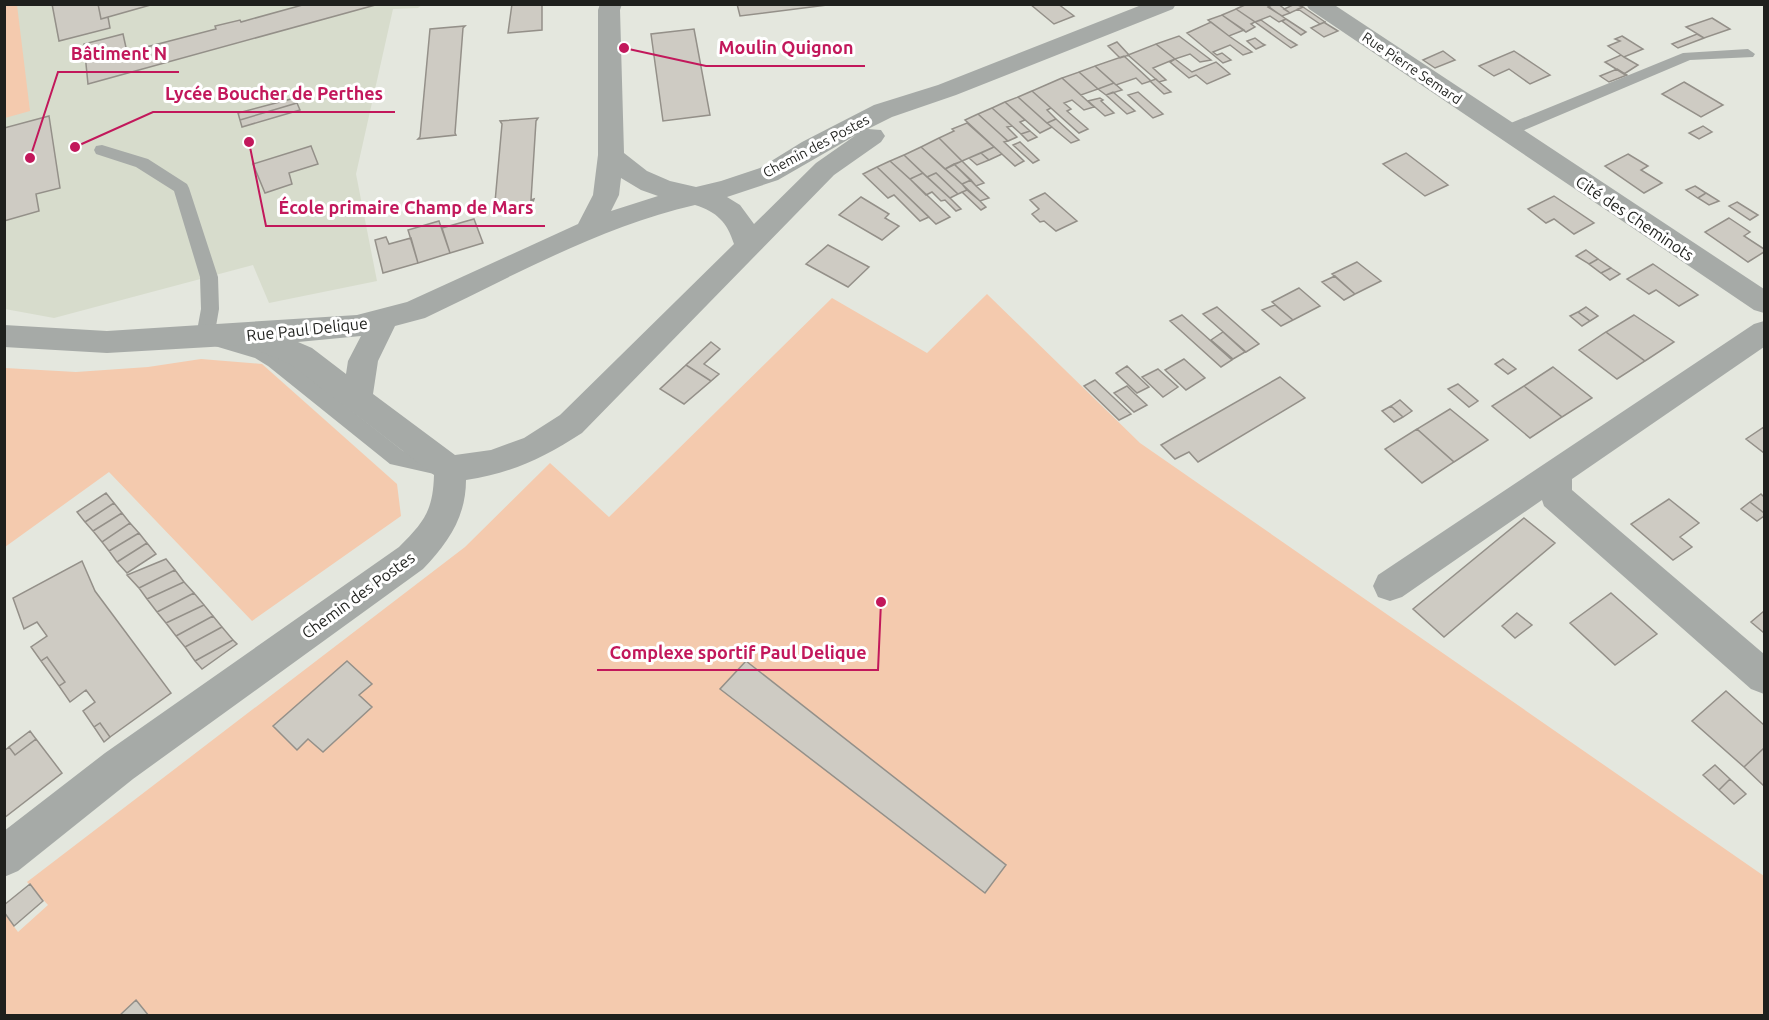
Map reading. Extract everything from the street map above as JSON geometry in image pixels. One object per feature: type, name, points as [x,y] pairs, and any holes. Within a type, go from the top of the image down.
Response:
[{"type":"street","points":[[588,230],[606,195],[611,155],[610,4]]},
{"type":"street","name":"Chemin des Postes","points":[[692,196],[726,189],[769,174],[811,148],[883,111],[947,90],[1165,4]]},
{"type":"street","name":"Rue Pierre Semard","points":[[1317,4],[1507,131]]},
{"type":"street","name":"Chemin des Postes","points":[[4,857],[118,766],[411,558],[432,537],[448,510],[450,469],[494,463],[535,447],[571,424],[825,168],[947,90]]},
{"type":"street","name":"Cité des Cheminots","points":[[1507,131],[1764,303]]},
{"type":"street","points":[[611,155],[623,168],[655,186],[720,205],[737,218],[748,246]]},
{"type":"street","name":"Rue Paul Delique","points":[[4,336],[107,342],[357,326],[415,310],[588,230],[648,207],[692,196]]},
{"type":"street","points":[[357,399],[363,361],[384,320]]},
{"type":"street","points":[[1390,586],[1764,332]]},
{"type":"street","points":[[242,335],[275,344],[301,356],[450,469]]},
{"type":"street","points":[[1556,474],[1556,496],[1764,677]]},
{"type":"lane","points":[[1507,131],[1688,56],[1748,54]]},
{"type":"lane","points":[[102,150],[142,163],[181,188],[209,277],[210,309],[205,336],[261,353],[275,361],[397,458],[450,469]]},
{"type":"shaded area","points":[[5,4],[17,5],[30,111],[5,118]]},
{"type":"shaded area","points":[[4,5],[422,5],[418,8],[393,9],[356,174],[377,281],[269,303],[253,265],[54,318],[5,309]]},
{"type":"shaded area","points":[[987,294],[1140,443],[1764,876],[1764,1015],[5,1015],[4,913],[18,932],[48,905],[27,882],[465,547],[550,463],[609,517],[832,298],[927,353]]},
{"type":"shaded area","points":[[201,359],[262,364],[397,484],[401,516],[252,621],[109,472],[5,547],[5,368],[76,372],[148,367]]},
{"type":"building","points":[[52,4],[98,4],[101,19],[108,17],[110,28],[59,41]]},
{"type":"building","points":[[98,4],[154,4],[101,19]]},
{"type":"building","points":[[306,4],[379,4],[88,84],[84,44],[123,34],[127,52],[216,29],[215,26],[240,20],[241,22]]},
{"type":"building","points":[[512,4],[542,4],[542,30],[508,33]]},
{"type":"building","points":[[737,4],[835,4],[740,16]]},
{"type":"building","points":[[1030,4],[1058,4],[1074,16],[1054,24]]},
{"type":"building","points":[[1247,4],[1265,4],[1286,19],[1279,22],[1270,16],[1255,22],[1236,9]]},
{"type":"building","points":[[1278,4],[1290,13],[1282,16],[1268,7]]},
{"type":"building","points":[[1295,4],[1303,7],[1290,13],[1284,9]]},
{"type":"building","points":[[1303,7],[1325,22],[1320,24],[1298,9]]},
{"type":"building","points":[[1236,9],[1255,22],[1251,24],[1255,27],[1246,32],[1222,15]]},
{"type":"building","points":[[1222,15],[1244,30],[1229,36],[1208,20]]},
{"type":"building","points":[[1712,18],[1730,29],[1704,38],[1686,27]]},
{"type":"building","points":[[1286,19],[1306,32],[1301,35],[1282,21]]},
{"type":"building","points":[[1261,20],[1297,45],[1291,48],[1255,22]]},
{"type":"building","points":[[1211,22],[1252,52],[1243,55],[1230,45],[1213,52],[1217,55],[1222,53],[1231,60],[1223,63],[1187,33]]},
{"type":"building","points":[[1325,22],[1338,31],[1324,37],[1311,28]]},
{"type":"building","points":[[465,26],[463,28],[456,135],[418,139],[430,29]]},
{"type":"building","points":[[694,29],[710,115],[663,121],[651,34]]},
{"type":"building","points":[[1697,34],[1704,38],[1678,48],[1672,44]]},
{"type":"building","points":[[1179,36],[1211,60],[1200,62],[1190,54],[1175,59],[1156,44]]},
{"type":"building","points":[[1622,36],[1643,49],[1624,57],[1608,46],[1620,41],[1615,39]]},
{"type":"building","points":[[1255,38],[1265,45],[1256,49],[1247,41]]},
{"type":"building","points":[[1117,42],[1129,55],[1120,58],[1108,46]]},
{"type":"building","points":[[1156,44],[1175,59],[1153,68],[1166,80],[1159,82],[1128,55]]},
{"type":"building","points":[[1443,51],[1455,60],[1435,68],[1423,60]]},
{"type":"building","points":[[1514,51],[1550,75],[1530,84],[1509,69],[1494,76],[1479,66]]},
{"type":"building","points":[[1621,55],[1638,65],[1624,74],[1605,62]]},
{"type":"building","points":[[1124,56],[1151,81],[1142,84],[1136,78],[1116,85],[1095,66]]},
{"type":"building","points":[[1175,59],[1192,72],[1216,62],[1230,74],[1207,84],[1196,75],[1189,78],[1170,62]]},
{"type":"building","points":[[1095,66],[1114,83],[1098,89],[1079,72]]},
{"type":"building","points":[[1617,69],[1627,75],[1609,82],[1600,76]]},
{"type":"building","points":[[1079,72],[1098,89],[1081,95],[1062,78]]},
{"type":"building","points":[[1062,78],[1094,107],[1084,110],[1072,100],[1064,103],[1071,109],[1067,111],[1088,129],[1079,133],[1032,91]]},
{"type":"building","points":[[1156,79],[1171,92],[1164,94],[1150,81]]},
{"type":"building","points":[[1684,82],[1723,105],[1701,117],[1662,94]]},
{"type":"building","points":[[1114,83],[1122,90],[1106,95],[1098,89]]},
{"type":"building","points":[[1032,91],[1051,108],[1047,110],[1056,119],[1047,123],[1018,97]]},
{"type":"building","points":[[1113,92],[1135,111],[1127,114],[1106,95]]},
{"type":"building","points":[[1138,92],[1163,114],[1153,118],[1128,95]]},
{"type":"building","points":[[1018,97],[1052,127],[1040,133],[1005,102]]},
{"type":"building","points":[[295,98],[297,103],[240,120],[238,113]]},
{"type":"building","points":[[1100,98],[1114,113],[1105,116],[1088,101]]},
{"type":"building","points":[[1005,102],[1025,120],[1020,122],[1030,131],[1021,134],[992,108]]},
{"type":"building","points":[[297,103],[300,110],[242,127],[240,120]]},
{"type":"building","points":[[992,108],[1012,126],[1007,127],[1017,137],[1008,141],[978,114]]},
{"type":"building","points":[[978,114],[1008,141],[1004,142],[1024,161],[1015,166],[965,120]]},
{"type":"building","points":[[49,116],[60,188],[36,194],[39,211],[4,221],[4,128]]},
{"type":"building","points":[[538,118],[531,200],[534,199],[533,202],[493,206],[502,124],[500,121]]},
{"type":"building","points":[[1056,119],[1079,140],[1071,143],[1047,123]]},
{"type":"building","points":[[967,123],[994,147],[962,161],[939,138]]},
{"type":"building","points":[[1703,126],[1712,132],[1699,139],[1689,133]]},
{"type":"building","points":[[1030,131],[1037,137],[1028,141],[1021,134]]},
{"type":"building","points":[[939,138],[962,161],[945,169],[921,147]]},
{"type":"building","points":[[1020,142],[1039,160],[1033,163],[1013,145]]},
{"type":"building","points":[[311,146],[318,164],[289,173],[292,184],[265,193],[253,164]]},
{"type":"building","points":[[921,147],[967,190],[958,194],[936,173],[927,177],[904,155]]},
{"type":"building","points":[[994,147],[1002,154],[989,160],[981,153]]},
{"type":"building","points":[[981,153],[989,160],[977,165],[969,158]]},
{"type":"building","points":[[1406,153],[1448,185],[1425,196],[1383,164]]},
{"type":"building","points":[[1628,154],[1648,166],[1641,170],[1662,183],[1644,193],[1605,166]]},
{"type":"building","points":[[904,155],[923,173],[910,179],[890,161]]},
{"type":"building","points":[[890,161],[950,217],[936,224],[877,167]]},
{"type":"building","points":[[962,161],[984,183],[976,186],[954,164]]},
{"type":"building","points":[[954,164],[971,180],[962,184],[945,169]]},
{"type":"building","points":[[877,167],[929,217],[920,221],[894,195],[888,198],[863,174]]},
{"type":"building","points":[[923,173],[961,209],[956,211],[932,192],[926,195],[910,179]]},
{"type":"building","points":[[936,173],[958,194],[950,198],[927,177]]},
{"type":"building","points":[[971,180],[989,198],[980,201],[962,184]]},
{"type":"building","points":[[1695,186],[1706,193],[1698,198],[1686,190]]},
{"type":"building","points":[[967,190],[986,207],[981,210],[962,192]]},
{"type":"building","points":[[1045,193],[1077,221],[1056,231],[1044,221],[1040,222],[1032,214],[1039,209],[1030,200]]},
{"type":"building","points":[[1706,193],[1719,201],[1709,205],[1698,198]]},
{"type":"building","points":[[1554,196],[1594,223],[1574,234],[1554,219],[1546,223],[1528,209]]},
{"type":"building","points":[[861,197],[889,214],[885,218],[899,226],[882,240],[839,215]]},
{"type":"building","points":[[1737,202],[1758,215],[1750,220],[1729,206]]},
{"type":"building","points":[[1729,218],[1750,232],[1744,236],[1764,249],[1764,252],[1748,262],[1705,232]]},
{"type":"building","points":[[474,219],[483,243],[450,253],[442,228]]},
{"type":"building","points":[[439,221],[450,253],[418,263],[408,230]]},
{"type":"building","points":[[386,237],[389,244],[411,238],[418,263],[383,273],[375,240]]},
{"type":"building","points":[[828,245],[869,267],[848,287],[806,264]]},
{"type":"building","points":[[1586,250],[1598,259],[1589,264],[1576,256]]},
{"type":"building","points":[[1598,259],[1611,268],[1601,273],[1589,264]]},
{"type":"building","points":[[1357,262],[1381,281],[1355,294],[1332,274]]},
{"type":"building","points":[[1653,264],[1698,295],[1679,306],[1656,290],[1649,294],[1627,279]]},
{"type":"building","points":[[1611,268],[1620,274],[1610,280],[1601,273]]},
{"type":"building","points":[[1335,276],[1355,294],[1344,300],[1322,282]]},
{"type":"building","points":[[1299,288],[1320,306],[1293,320],[1272,302]]},
{"type":"building","points":[[1275,305],[1293,320],[1281,326],[1262,310]]},
{"type":"building","points":[[1217,307],[1259,344],[1246,352],[1203,314]]},
{"type":"building","points":[[1586,307],[1598,316],[1590,321],[1578,312]]},
{"type":"building","points":[[1578,312],[1590,321],[1582,326],[1570,316]]},
{"type":"building","points":[[1182,315],[1232,360],[1221,367],[1170,321]]},
{"type":"building","points":[[1634,315],[1674,342],[1645,361],[1606,332]]},
{"type":"building","points":[[1223,332],[1245,352],[1233,359],[1211,340]]},
{"type":"building","points":[[1606,332],[1645,361],[1617,379],[1579,350]]},
{"type":"building","points":[[711,342],[720,349],[704,364],[719,374],[711,381],[686,365]]},
{"type":"building","points":[[1184,359],[1205,378],[1186,390],[1165,370]]},
{"type":"building","points":[[1503,359],[1516,369],[1508,374],[1495,364]]},
{"type":"building","points":[[686,365],[711,381],[684,404],[660,389]]},
{"type":"building","points":[[1127,366],[1149,387],[1137,393],[1116,373]]},
{"type":"building","points":[[1553,367],[1592,398],[1562,417],[1524,386]]},
{"type":"building","points":[[1158,369],[1178,387],[1163,397],[1142,377]]},
{"type":"building","points":[[1280,377],[1305,398],[1198,462],[1189,452],[1175,459],[1161,445]]},
{"type":"building","points":[[1095,380],[1131,414],[1119,420],[1084,386]]},
{"type":"building","points":[[1458,384],[1478,401],[1469,407],[1448,389]]},
{"type":"building","points":[[1127,386],[1147,405],[1134,412],[1114,393]]},
{"type":"building","points":[[1524,386],[1562,417],[1530,438],[1492,406]]},
{"type":"building","points":[[1400,400],[1412,411],[1403,417],[1391,406]]},
{"type":"building","points":[[1391,406],[1403,417],[1394,422],[1382,411]]},
{"type":"building","points":[[1450,409],[1488,440],[1454,462],[1417,429]]},
{"type":"building","points":[[1764,427],[1764,453],[1746,439]]},
{"type":"building","points":[[1417,429],[1454,462],[1422,483],[1385,449]]},
{"type":"building","points":[[106,493],[114,503],[85,522],[77,512]]},
{"type":"building","points":[[1761,494],[1764,497],[1764,513],[1750,502]]},
{"type":"building","points":[[1669,499],[1699,523],[1680,537],[1692,547],[1673,560],[1631,524]]},
{"type":"building","points":[[1750,502],[1764,513],[1764,516],[1757,521],[1741,509]]},
{"type":"building","points":[[114,503],[122,513],[93,531],[85,522]]},
{"type":"building","points":[[122,513],[130,523],[102,542],[93,531]]},
{"type":"building","points":[[1524,518],[1555,543],[1444,637],[1413,609]]},
{"type":"building","points":[[130,523],[139,533],[109,551],[102,542]]},
{"type":"building","points":[[139,533],[147,543],[117,562],[109,551]]},
{"type":"building","points":[[147,543],[156,554],[127,573],[117,562]]},
{"type":"building","points":[[166,559],[175,570],[139,588],[127,575]]},
{"type":"building","points":[[82,561],[95,591],[171,693],[110,737],[100,723],[94,727],[83,711],[95,702],[86,690],[70,702],[59,686],[65,682],[47,657],[41,661],[31,647],[47,636],[37,622],[24,629],[13,598]]},
{"type":"building","points":[[175,570],[184,582],[147,599],[139,588]]},
{"type":"building","points":[[184,582],[194,593],[157,612],[147,599]]},
{"type":"building","points":[[194,593],[204,605],[166,623],[157,612]]},
{"type":"building","points":[[1611,593],[1657,634],[1615,665],[1570,623]]},
{"type":"building","points":[[204,605],[213,616],[176,636],[166,623]]},
{"type":"building","points":[[1764,611],[1764,633],[1751,622]]},
{"type":"building","points":[[1517,613],[1532,625],[1515,638],[1502,626]]},
{"type":"building","points":[[213,616],[222,627],[185,647],[176,636]]},
{"type":"building","points":[[222,627],[233,640],[195,661],[185,647]]},
{"type":"building","points":[[233,640],[237,644],[202,669],[195,661]]},
{"type":"building","points":[[47,657],[65,682],[59,686],[41,661]]},
{"type":"building","points":[[347,661],[372,684],[359,695],[372,707],[323,752],[308,739],[297,750],[273,726]]},
{"type":"building","points":[[746,661],[1006,865],[985,893],[720,689]]},
{"type":"building","points":[[1726,691],[1764,725],[1764,748],[1744,767],[1692,721]]},
{"type":"building","points":[[100,723],[110,737],[104,742],[94,727]]},
{"type":"building","points":[[30,731],[36,739],[15,755],[9,747]]},
{"type":"building","points":[[36,739],[62,773],[4,818],[4,751],[9,747],[15,755]]},
{"type":"building","points":[[1764,748],[1764,786],[1744,767]]},
{"type":"building","points":[[1715,765],[1730,779],[1719,790],[1703,775]]},
{"type":"building","points":[[1730,779],[1746,794],[1734,804],[1719,790]]},
{"type":"building","points":[[30,884],[43,901],[14,926],[4,912],[4,905]]},
{"type":"building","points":[[136,1000],[149,1016],[119,1016]]},
{"type":"place","name":"Moulin Quignon","points":[[624,48]]},
{"type":"place","name":"École primaire Champ de Mars","points":[[249,142]]},
{"type":"place","name":"Lycée Boucher de Perthes","points":[[75,147]]},
{"type":"place","name":"Bâtiment N","points":[[30,158]]},
{"type":"place","name":"Complexe sportif Paul Delique","points":[[881,602]]}]
